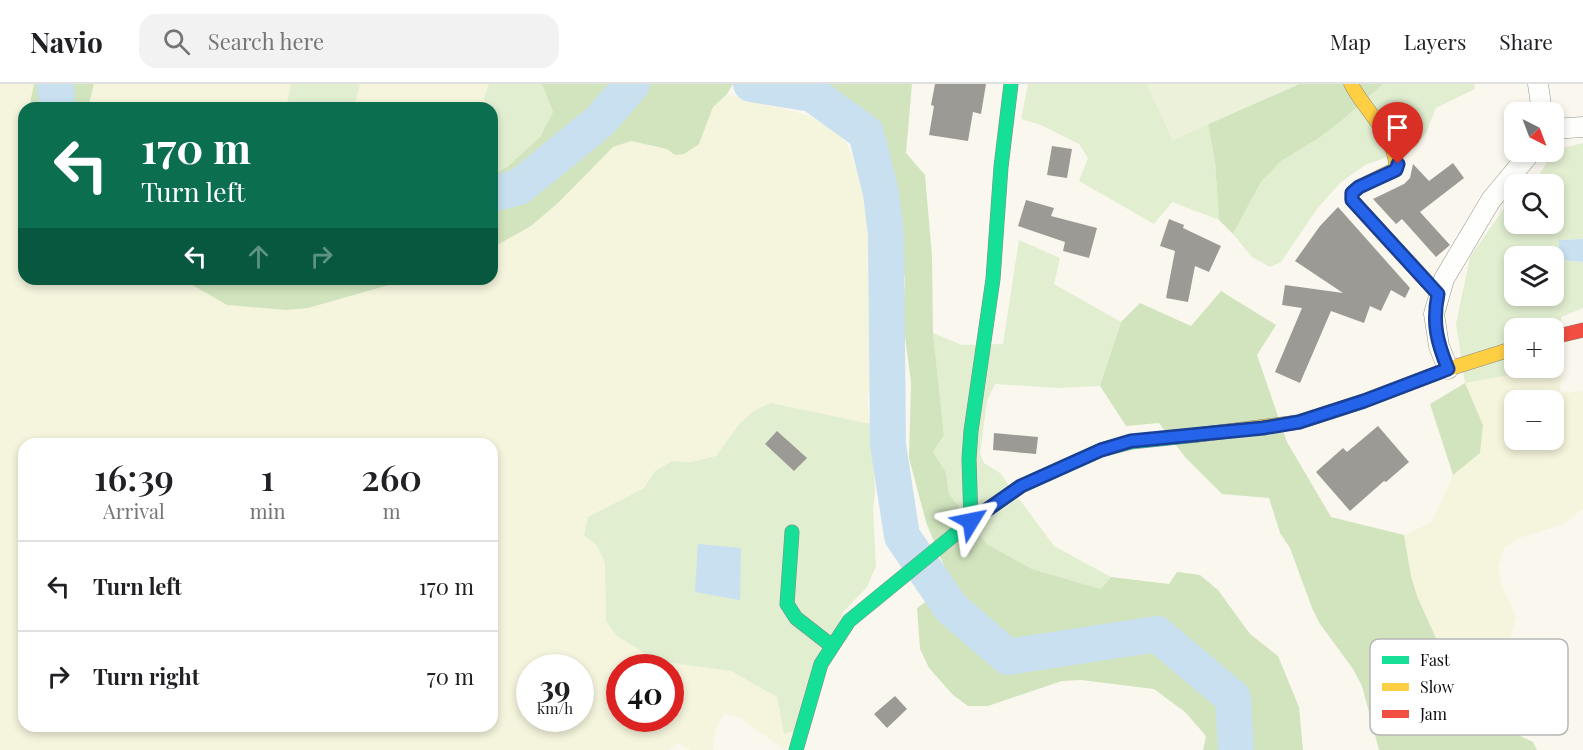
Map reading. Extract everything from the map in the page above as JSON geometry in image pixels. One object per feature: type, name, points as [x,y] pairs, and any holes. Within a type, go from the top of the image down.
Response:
[{"type":"street","points":[[971,521],[969,459],[993,279],[1001,167],[1011,84]]},
{"type":"street","points":[[1351,84],[1389,142],[1398,164],[1396,170],[1359,187],[1352,193],[1352,200],[1438,294]]},
{"type":"street","points":[[1538,84],[1541,102]]},
{"type":"street","points":[[1564,129],[1583,128]]},
{"type":"street","points":[[1448,369],[1439,346],[1434,314],[1438,294],[1444,279],[1482,213],[1524,162]]},
{"type":"street","points":[[1564,335],[1583,330]]},
{"type":"street","points":[[796,750],[820,664],[849,621],[971,521],[1021,486],[1101,450],[1131,441],[1263,428],[1299,422],[1504,351]]},
{"type":"street","points":[[792,532],[787,604],[796,618],[832,646]]},
{"type":"green space","points":[[0,84],[34,84],[30,102],[18,102],[18,285],[192,285],[227,305],[286,310],[308,308],[389,285],[498,285],[498,245],[531,226],[559,202],[613,147],[631,141],[667,149],[675,155],[699,144],[713,107],[727,94],[810,116],[841,136],[847,144],[863,187],[874,241],[876,363],[867,401],[871,424],[771,403],[740,423],[716,456],[691,462],[671,461],[655,471],[644,488],[589,517],[584,535],[597,546],[605,563],[606,621],[649,654],[606,654],[606,732],[684,732],[684,665],[731,671],[777,697],[784,734],[797,730],[785,750],[738,717],[724,714],[715,731],[713,750],[690,750],[678,743],[668,750],[0,750]]},
{"type":"green space","points":[[34,84],[94,84],[90,102],[30,102]]},
{"type":"green space","points":[[94,84],[291,84],[288,102],[90,102]]},
{"type":"green space","points":[[291,84],[360,84],[356,102],[287,102]]},
{"type":"green space","points":[[360,84],[489,84],[484,102],[356,102]]},
{"type":"green space","points":[[489,84],[542,84],[553,112],[540,137],[507,167],[498,172],[498,102],[484,102]]},
{"type":"green space","points":[[542,84],[733,84],[727,94],[713,107],[699,144],[684,154],[675,155],[667,149],[631,141],[613,147],[559,202],[531,226],[498,245],[498,172],[507,167],[540,137],[553,112]]},
{"type":"green space","points":[[802,84],[912,84],[906,153],[925,175],[932,256],[933,333],[944,435],[933,452],[946,472],[949,494],[987,544],[1032,569],[1101,589],[1111,577],[1169,584],[1177,572],[1200,575],[1218,590],[1250,634],[1278,656],[1299,707],[1303,750],[1203,750],[1206,736],[1185,712],[1154,689],[1081,680],[1062,681],[988,706],[968,706],[953,695],[929,668],[920,649],[917,608],[951,583],[926,522],[909,458],[911,382],[903,322],[905,279],[876,137],[838,96]]},
{"type":"green space","points":[[1028,84],[1147,84],[1173,140],[1208,124],[1215,162],[1219,220],[1172,202],[1154,224],[1079,181],[1088,158],[1079,144],[1041,125],[1021,119]]},
{"type":"green space","points":[[1147,84],[1299,84],[1173,140]]},
{"type":"green space","points":[[1299,84],[1383,84],[1319,138],[1281,161],[1261,182],[1233,234],[1219,220],[1215,162],[1208,124]]},
{"type":"green space","points":[[1383,84],[1474,84],[1475,89],[1436,108],[1426,133],[1416,147],[1365,165],[1340,183],[1317,209],[1281,262],[1270,267],[1252,257],[1233,234],[1261,182],[1281,161],[1319,138]]},
{"type":"green space","points":[[1583,143],[1583,239],[1560,240],[1560,246],[1504,246],[1504,306],[1564,306],[1564,260],[1583,262],[1583,308],[1561,318],[1504,318],[1504,376],[1465,383],[1456,324],[1470,257],[1504,208],[1504,234],[1564,234],[1564,174],[1540,174],[1547,162],[1564,162],[1564,148]]},
{"type":"green space","points":[[1019,240],[1060,258],[1054,284],[1121,322],[1100,386],[1057,388],[995,384],[987,401],[980,454],[984,463],[1000,473],[1054,546],[1111,577],[1101,589],[1032,569],[987,544],[949,494],[946,472],[933,452],[944,435],[933,333],[962,345],[1003,344]]},
{"type":"green space","points":[[192,285],[389,285],[308,308],[286,310],[227,305]]},
{"type":"green space","points":[[1221,291],[1276,325],[1257,355],[1287,442],[1331,517],[1404,535],[1417,596],[1436,639],[1370,639],[1370,716],[1362,686],[1353,669],[1320,624],[1312,608],[1290,548],[1280,533],[1269,498],[1222,494],[1185,457],[1159,423],[1126,426],[1100,386],[1121,322],[1140,303],[1191,326]]},
{"type":"green space","points":[[1504,376],[1504,378],[1561,378],[1560,390],[1504,390],[1504,450],[1564,450],[1564,393],[1583,391],[1583,509],[1562,525],[1519,538],[1504,548],[1498,566],[1501,583],[1516,616],[1510,639],[1436,639],[1417,596],[1404,535],[1432,522],[1453,475],[1480,453],[1483,425],[1465,383]]},
{"type":"green space","points":[[1465,383],[1483,425],[1480,453],[1453,475],[1430,404]]},
{"type":"green space","points":[[771,403],[871,424],[876,566],[867,587],[843,612],[797,730],[784,734],[777,697],[731,671],[684,665],[684,654],[647,654],[617,636],[606,621],[605,563],[597,546],[584,535],[588,517],[644,488],[655,471],[672,461],[691,462],[716,456],[740,423],[754,411]]},
{"type":"green space","points":[[1375,735],[1518,735],[1533,742],[1537,750],[1379,750]]},
{"type":"water","points":[[1583,239],[1583,262],[1564,260],[1564,246],[1559,246],[1559,240]]},
{"type":"water","points":[[698,544],[741,548],[740,600],[695,592]]},
{"type":"building","points":[[935,84],[986,84],[981,114],[973,112],[968,141],[929,135]]},
{"type":"building","points":[[1052,146],[1072,149],[1067,178],[1047,175]]},
{"type":"building","points":[[1453,163],[1464,178],[1420,212],[1450,245],[1436,257],[1402,219],[1396,224],[1373,199],[1404,184],[1410,178],[1413,164],[1429,181]]},
{"type":"building","points":[[1026,200],[1054,208],[1051,216],[1097,228],[1089,258],[1063,251],[1065,242],[1018,226]]},
{"type":"building","points":[[1338,207],[1410,288],[1405,298],[1391,290],[1381,311],[1370,306],[1364,323],[1331,311],[1300,383],[1275,372],[1302,308],[1282,305],[1285,285],[1343,293],[1295,261],[1320,226]]},
{"type":"building","points":[[1169,219],[1221,246],[1209,272],[1195,266],[1188,302],[1166,298],[1175,251],[1160,246]]},
{"type":"building","points":[[1378,426],[1409,462],[1350,511],[1316,472],[1343,448],[1347,452]]},
{"type":"building","points":[[777,431],[807,458],[794,471],[765,444]]},
{"type":"building","points":[[994,433],[1038,437],[1036,454],[993,450]]},
{"type":"building","points":[[895,696],[907,709],[887,728],[874,714]]},
{"type":"waterway","points":[[55,84],[57,102]]},
{"type":"waterway","points":[[498,192],[519,187],[600,121],[632,84]]},
{"type":"waterway","points":[[751,84],[812,94],[866,133],[881,193],[886,234],[888,445],[902,536],[951,608],[1008,657],[1157,634],[1233,698],[1236,750]]},
{"type":"traffic: fast","points":[[971,521],[969,459],[971,431],[993,279],[1001,167],[1011,84]]},
{"type":"traffic: fast","points":[[796,750],[821,664],[849,621],[971,521],[1021,486],[1101,450],[1131,442],[1197,435]]},
{"type":"traffic: fast","points":[[792,532],[787,604],[796,618],[832,646]]},
{"type":"traffic: slow","points":[[1351,84],[1386,135],[1395,157],[1396,169],[1359,187],[1352,193],[1352,200],[1438,294]]},
{"type":"traffic: slow","points":[[1197,435],[1299,422],[1504,351]]},
{"type":"traffic: jam","points":[[1564,335],[1583,330]]},
{"type":"route","points":[[971,521],[1021,486],[1101,450],[1131,441],[1263,428],[1299,422],[1364,401],[1448,369],[1439,346],[1434,314],[1438,294],[1352,200],[1352,193],[1359,187],[1396,170],[1398,164]]}]
